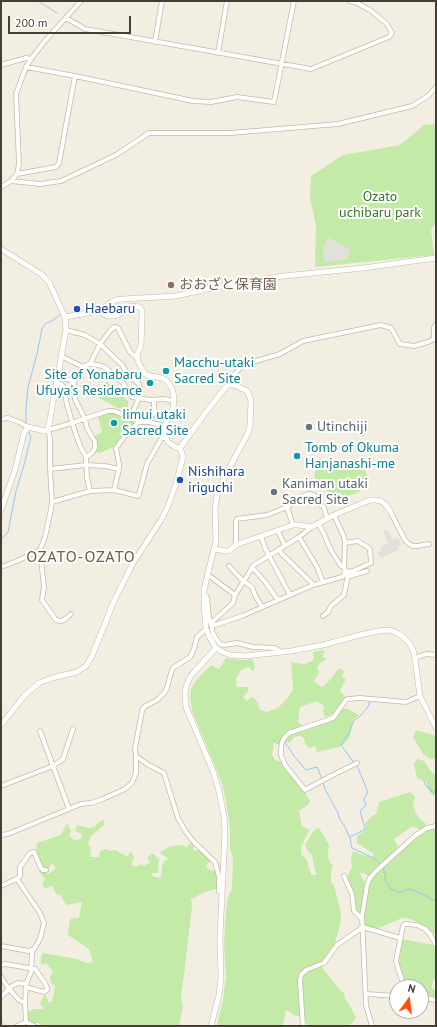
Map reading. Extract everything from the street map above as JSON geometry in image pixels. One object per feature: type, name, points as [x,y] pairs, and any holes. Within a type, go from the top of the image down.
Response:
[{"type":"street","points":[[1,188],[11,181],[17,174],[19,164],[16,94],[26,67],[44,42],[81,1]]},
{"type":"street","points":[[154,42],[162,1]]},
{"type":"street","points":[[218,53],[227,1]]},
{"type":"street","points":[[26,67],[193,100],[211,102],[236,97],[274,102],[294,1]]},
{"type":"street","points":[[66,18],[85,29],[311,70],[389,37],[392,33],[387,24],[370,10],[357,2],[350,1]]},
{"type":"street","points":[[1,65],[26,58],[31,59]]},
{"type":"street","points":[[17,174],[56,167],[59,163],[75,76]]},
{"type":"street","points":[[11,181],[40,184],[61,181],[116,155],[149,133],[230,133],[338,124],[412,106],[428,96],[436,86]]},
{"type":"street","points":[[1,249],[37,272],[49,282],[66,317],[66,330],[48,430],[50,439],[52,502],[45,537],[40,550],[44,587],[42,600],[56,620],[64,620],[71,614]]},
{"type":"street","points":[[66,317],[99,311],[116,300],[176,296],[216,287],[284,276],[363,268],[436,258]]},
{"type":"street","points":[[99,311],[107,316],[112,316],[118,315],[131,306],[140,307],[142,311],[141,345],[137,358],[139,365],[145,374],[162,378],[169,382],[173,392],[174,401],[173,408],[164,426],[168,442],[175,447],[180,448]]},
{"type":"street","points":[[180,448],[228,385],[232,377],[239,369],[249,363],[280,354],[303,341],[381,325],[391,328],[400,344],[414,346],[434,339],[434,327],[436,324]]},
{"type":"street","points":[[90,364],[100,344],[116,326],[130,352],[137,358]]},
{"type":"street","points":[[66,330],[85,335],[100,344],[122,365],[128,375],[138,384],[140,387],[139,398],[130,418]]},
{"type":"street","points":[[61,356],[83,367]]},
{"type":"street","points":[[86,457],[92,453],[95,442],[87,428],[74,392],[74,382],[83,367],[90,364],[102,366],[123,383],[130,395],[139,398],[174,401]]},
{"type":"street","points":[[58,375],[74,382]]},
{"type":"street","points":[[56,383],[61,384],[64,388],[72,423],[86,457],[87,478],[90,491]]},
{"type":"street","points":[[228,385],[234,385],[247,391],[251,401],[250,426],[248,434],[225,476],[217,495],[215,510],[217,534],[204,596],[204,617],[206,629],[216,648],[226,654],[245,656],[323,645],[378,631],[388,630],[395,632],[402,636],[413,650],[420,696],[436,728]]},
{"type":"street","points":[[114,490],[120,464],[116,448],[129,431],[140,422],[154,414],[154,400]]},
{"type":"street","points":[[1,419],[8,418],[28,427],[45,431],[108,411],[114,411],[140,422],[148,422],[164,426]]},
{"type":"street","points":[[1,510],[15,470],[24,433],[28,427]]},
{"type":"street","points":[[52,502],[90,491],[114,490],[138,496],[148,464],[158,444],[166,437]]},
{"type":"street","points":[[1,725],[25,695],[39,684],[52,678],[77,672],[86,666],[92,656],[114,601],[133,563],[161,520],[168,506],[176,484],[183,457],[180,448]]},
{"type":"street","points":[[50,469],[75,466],[105,466],[119,469]]},
{"type":"street","points":[[236,545],[237,519],[267,515],[287,507],[309,494],[314,495],[324,508],[327,518]]},
{"type":"street","points":[[211,625],[233,603],[235,594],[252,567],[318,523],[370,500],[376,500],[386,504],[405,540],[409,544],[417,546],[429,544]]},
{"type":"street","points":[[287,507],[293,525]]},
{"type":"street","points":[[334,515],[344,537],[344,567]]},
{"type":"street","points":[[318,523],[332,552],[347,573],[344,595],[331,606],[328,612],[323,616]]},
{"type":"street","points":[[215,549],[224,552],[229,551],[236,545],[293,525],[312,527]]},
{"type":"street","points":[[278,530],[285,546]]},
{"type":"street","points":[[261,536],[265,548],[290,595]]},
{"type":"street","points":[[299,537],[317,567],[323,582]]},
{"type":"street","points":[[211,625],[242,616],[323,582],[342,577],[347,573],[353,572],[371,563],[369,548],[358,541],[345,543]]},
{"type":"street","points":[[279,549],[282,554],[312,583],[313,586]]},
{"type":"street","points":[[1,567],[40,550]]},
{"type":"street","points":[[229,566],[252,587],[262,607]]},
{"type":"street","points":[[252,567],[278,600]]},
{"type":"street","points":[[347,573],[350,576],[367,571]]},
{"type":"street","points":[[212,577],[235,594]]},
{"type":"street","points":[[204,596],[207,598],[211,625],[215,637],[222,645],[237,644],[253,647],[275,648],[280,652]]},
{"type":"street","points":[[1,835],[8,834],[81,804],[91,803],[103,799],[125,789],[132,783],[136,773],[135,744],[142,710],[144,707],[157,700],[165,692],[173,668],[190,657],[197,637],[206,629]]},
{"type":"street","points":[[211,1026],[219,995],[221,978],[220,936],[225,832],[224,817],[213,771],[186,707],[185,695],[186,686],[190,677],[216,648]]},
{"type":"street","points":[[415,659],[427,654],[436,654]]},
{"type":"street","points":[[356,763],[305,790],[285,765],[282,755],[282,742],[289,733],[333,718],[348,699],[360,698],[406,702],[420,696]]},
{"type":"street","points":[[1,786],[53,766],[63,759],[73,729]]},
{"type":"street","points":[[40,730],[69,809]]},
{"type":"street","points":[[136,756],[164,773],[178,818],[194,842],[215,862],[219,877],[219,892],[222,892]]},
{"type":"street","points":[[372,1026],[366,1005],[362,919],[367,885],[370,878],[380,868],[422,831],[436,826]]},
{"type":"street","points":[[1,886],[17,879],[20,876],[20,867],[30,853],[34,852],[40,868],[46,870]]},
{"type":"street","points":[[344,876],[352,894],[354,911],[362,919]]},
{"type":"street","points":[[17,879],[40,913],[44,922],[40,939],[32,952],[31,972],[26,985],[26,1022]]},
{"type":"street","points":[[402,979],[396,961],[403,926],[405,924],[417,925],[425,929],[430,934],[436,945]]},
{"type":"street","points":[[363,927],[400,938]]},
{"type":"street","points":[[303,1026],[300,981],[302,975],[306,970],[324,963],[337,945],[363,927]]},
{"type":"street","points":[[1,946],[29,951],[34,949]]},
{"type":"street","points":[[1,965],[5,964],[35,969],[47,988],[44,992],[18,983],[12,986],[1,997]]},
{"type":"street","points":[[1,978],[19,1000],[25,1003]]},
{"type":"street","points":[[366,994],[389,995]]},
{"type":"street","points":[[17,1026],[26,1022]]},
{"type":"street","points":[[26,1022],[34,1026]]},
{"type":"green space","name":"Ozato uchibaru park","points":[[436,124],[436,222],[431,230],[434,255],[315,267],[316,225],[310,198],[311,176],[343,155],[400,145],[424,125]]},
{"type":"green space","points":[[107,382],[128,401],[128,407],[120,409],[97,397],[99,388]]},
{"type":"green space","points":[[114,412],[135,422],[135,424],[114,447],[100,453],[94,452],[93,437],[102,432],[98,416]]},
{"type":"green space","points":[[327,461],[328,463],[334,464],[339,462],[358,464],[365,470],[368,478],[367,485],[359,492],[342,498],[329,493],[317,482],[314,476],[318,467]]},
{"type":"green space","points":[[324,650],[323,657],[327,659],[320,663],[317,668],[319,673],[314,681],[322,687],[331,679],[339,668],[344,671],[342,677],[346,679],[340,691],[346,698],[333,714],[325,717],[323,712],[324,706],[317,701],[300,707],[298,722],[304,726],[286,733],[280,743],[274,742],[272,754],[275,760],[281,762],[310,801],[308,805],[299,811],[302,826],[310,830],[301,846],[301,850],[302,856],[306,858],[311,875],[316,875],[312,855],[307,850],[305,845],[314,830],[319,828],[329,845],[329,861],[333,866],[331,871],[331,881],[335,889],[341,913],[340,925],[334,946],[323,961],[300,973],[302,1017],[294,1015],[286,1010],[284,1021],[281,1026],[217,1026],[226,976],[224,943],[227,900],[232,889],[233,857],[230,850],[230,829],[222,783],[192,711],[190,698],[191,689],[197,679],[211,665],[219,669],[226,658],[240,660],[252,659],[255,667],[253,671],[248,667],[241,670],[236,679],[237,687],[247,687],[249,690],[243,697],[247,701],[251,697],[255,699],[260,710],[267,712],[278,708],[293,689],[291,662],[304,664],[314,660],[313,652]]},
{"type":"green space","points":[[341,708],[348,709],[359,715],[353,719],[350,736],[346,742],[339,747],[317,752],[315,746],[309,748],[305,743],[304,738],[300,736],[294,737],[289,743],[284,742],[286,737],[291,734],[333,720]]},
{"type":"green space","points":[[416,730],[436,736],[436,759],[430,759],[423,754],[413,737]]},
{"type":"green space","points":[[417,759],[424,761],[433,774],[436,774],[436,796],[432,795],[428,790],[427,783],[417,778],[414,764]]},
{"type":"green space","points":[[410,792],[415,796],[413,806],[418,817],[426,824],[426,827],[420,830],[413,826],[394,839],[399,849],[369,877],[360,872],[366,884],[361,916],[355,910],[354,894],[347,877],[352,867],[351,856],[353,851],[371,858],[374,854],[357,843],[357,836],[364,831],[366,828],[365,824],[376,814],[379,802]]},
{"type":"green space","points":[[104,820],[104,825],[91,836],[88,843],[91,848],[90,857],[99,857],[100,851],[105,849],[110,851],[115,850],[128,857],[130,852],[134,858],[131,865],[136,867],[141,864],[144,866],[149,864],[150,862],[147,858],[151,854],[154,854],[159,859],[158,873],[152,873],[152,876],[161,878],[164,861],[169,859],[160,852],[171,846],[180,845],[187,847],[191,843],[195,845],[193,849],[195,851],[200,850],[212,862],[208,863],[206,867],[212,871],[216,871],[218,878],[216,889],[205,892],[191,899],[192,906],[181,995],[183,1006],[179,1026],[42,1026],[28,1020],[27,1013],[34,1009],[44,1009],[40,1003],[45,994],[49,1003],[52,1001],[54,993],[55,985],[52,984],[50,978],[53,972],[46,963],[41,965],[41,956],[43,953],[77,959],[86,963],[93,962],[89,949],[68,935],[70,919],[79,918],[82,902],[66,905],[60,894],[57,895],[52,886],[45,889],[42,885],[45,879],[39,872],[40,870],[49,874],[56,868],[52,863],[48,869],[44,869],[42,867],[36,852],[37,843],[61,835],[67,823],[71,831],[69,835],[74,840],[81,839],[82,834],[75,831],[77,825],[90,828]]},
{"type":"green space","points":[[436,828],[436,938],[427,927],[410,919],[402,918],[379,928],[378,930],[364,926],[363,916],[371,879],[421,833]]},
{"type":"green space","points":[[401,939],[434,945],[436,952],[436,979],[433,979],[432,989],[436,989],[436,997],[429,996],[429,979],[404,979],[398,960]]},
{"type":"green space","points":[[321,966],[339,989],[344,993],[345,999],[356,1018],[350,1025],[351,1026],[309,1026],[305,1020],[301,982],[303,976],[307,972]]},
{"type":"shaded area","points":[[328,237],[351,250],[347,256],[348,259],[324,262],[323,248]]},
{"type":"shaded area","points":[[387,529],[393,540],[398,538],[401,545],[397,547],[399,550],[381,558],[377,552],[381,551],[380,547],[388,543],[383,531]]},
{"type":"waterway","points":[[38,1],[57,13]]},
{"type":"waterway","points":[[26,424],[28,387],[42,329],[45,324],[61,314]]},
{"type":"waterway","points":[[1,540],[8,532],[16,491],[31,437],[28,430]]},
{"type":"waterway","points":[[354,763],[341,745],[350,731],[354,720],[358,718],[368,707],[370,701]]},
{"type":"waterway","points":[[272,739],[280,744]]},
{"type":"waterway","points":[[283,743],[285,743],[306,770],[317,767],[322,779]]},
{"type":"waterway","points":[[350,837],[364,830],[365,828],[360,811],[366,805],[364,799],[367,794],[367,790],[356,765]]},
{"type":"waterway","points":[[323,782],[325,789],[350,838],[352,848],[373,858],[381,865]]},
{"type":"waterway","points":[[424,782],[426,786],[431,789],[431,791],[436,793]]},
{"type":"waterway","points":[[383,867],[386,875],[385,880],[391,889],[397,892],[402,892],[409,889],[436,901]]},
{"type":"place","name":"おおざと保育園","points":[[171,285]]},
{"type":"place","name":"Haebaru","points":[[77,309]]},
{"type":"place","name":"Macchu-utaki Sacred Site","points":[[166,371]]},
{"type":"place","name":"Site of Yonabaru Ufuya's Residence","points":[[150,383]]},
{"type":"place","name":"Iimui utaki Sacred Site","points":[[114,423]]},
{"type":"place","name":"Utinchiji","points":[[309,427]]},
{"type":"place","name":"Tomb of Okuma Hanjanashi-me","points":[[297,456]]},
{"type":"place","name":"Nishihara iriguchi","points":[[180,480]]},
{"type":"place","name":"Kaniman utaki Sacred Site","points":[[274,492]]},
{"type":"district","name":"OZATO-OZATO","points":[[81,557]]}]
